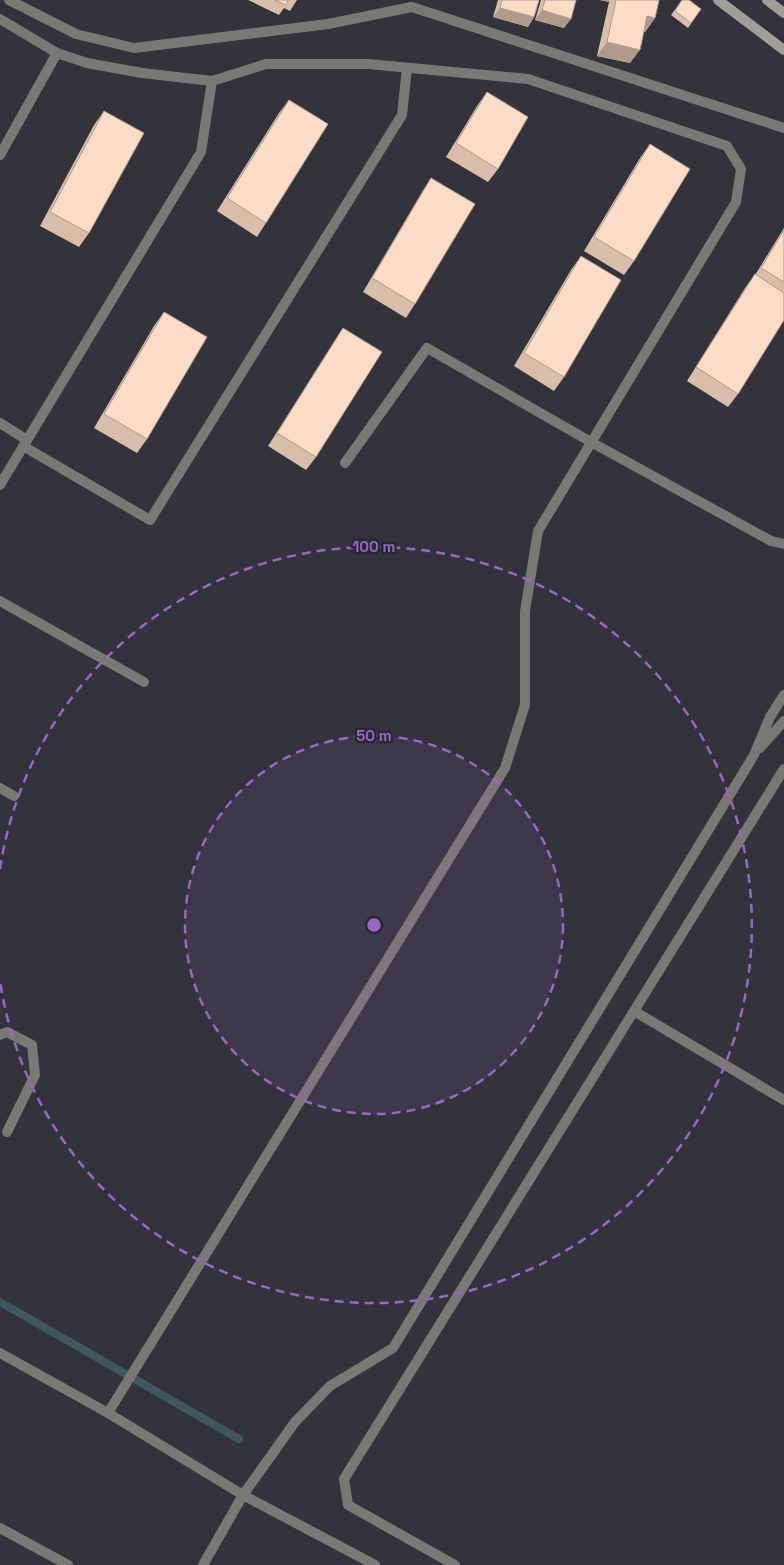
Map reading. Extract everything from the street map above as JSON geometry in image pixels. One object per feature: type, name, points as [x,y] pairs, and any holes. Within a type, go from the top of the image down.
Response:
[{"type":"street","points":[[9,0],[76,34],[134,48],[328,24],[414,4],[784,128]]},
{"type":"street","points":[[718,0],[784,50]]},
{"type":"street","points":[[767,0],[784,13]]},
{"type":"street","points":[[0,19],[57,53],[87,63],[212,81],[266,64],[368,64],[528,79],[727,146],[741,168],[736,202],[538,531],[525,611],[525,704],[505,768],[108,1413]]},
{"type":"street","points":[[0,155],[57,53]]},
{"type":"street","points":[[0,424],[25,443],[150,520],[402,115],[407,68]]},
{"type":"street","points":[[0,486],[201,152],[212,81]]},
{"type":"street","points":[[345,463],[427,348],[771,541],[784,544]]},
{"type":"street","points":[[0,601],[144,682]]},
{"type":"street","points":[[203,1565],[243,1495],[295,1422],[330,1386],[393,1348],[754,754],[770,717],[784,695]]},
{"type":"street","points":[[754,754],[784,721]]},
{"type":"street","points":[[456,1565],[348,1505],[344,1479],[784,769]]},
{"type":"street","points":[[0,788],[14,796]]},
{"type":"street","points":[[634,1011],[784,1100]]},
{"type":"street","points":[[0,1035],[7,1032],[32,1045],[36,1075],[7,1132]]},
{"type":"street","points":[[0,1353],[108,1413],[243,1495],[375,1565]]},
{"type":"street","points":[[0,1528],[68,1565]]},
{"type":"building","points":[[275,0],[288,0],[286,5]]},
{"type":"building","points":[[502,0],[539,0],[534,17],[500,8]]},
{"type":"building","points":[[545,0],[576,0],[571,19],[542,10]]},
{"type":"building","points":[[616,0],[659,0],[655,18],[647,16],[640,50],[607,42]]},
{"type":"building","points":[[682,0],[689,0],[701,9],[691,23],[675,11]]},
{"type":"building","points":[[487,92],[528,117],[498,169],[456,143]]},
{"type":"building","points":[[289,100],[328,124],[266,223],[227,198]]},
{"type":"building","points":[[104,111],[144,133],[89,233],[50,212]]},
{"type":"building","points":[[650,144],[690,169],[634,261],[594,237]]},
{"type":"building","points":[[431,178],[475,204],[415,304],[372,278]]},
{"type":"building","points":[[784,230],[784,282],[761,268]]},
{"type":"building","points":[[581,256],[621,280],[564,377],[524,353]]},
{"type":"building","points":[[755,274],[784,293],[784,320],[738,394],[696,367]]},
{"type":"building","points":[[164,312],[207,337],[147,439],[104,414]]},
{"type":"building","points":[[343,328],[382,352],[316,457],[277,433]]},
{"type":"waterway","points":[[0,1302],[239,1439]]}]
